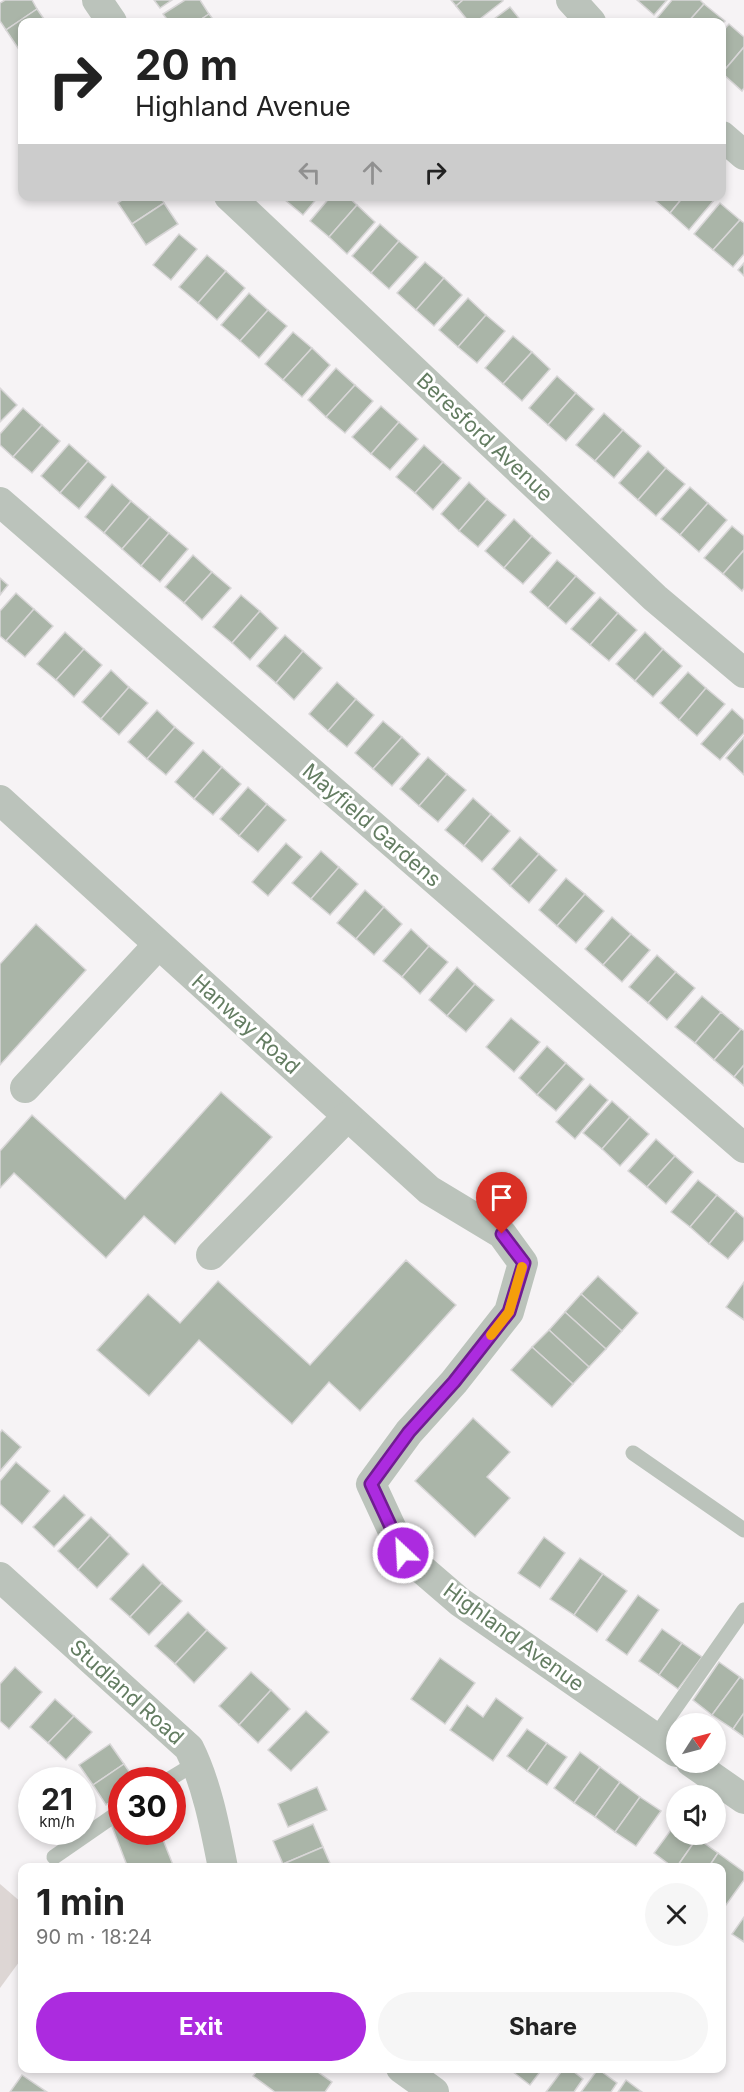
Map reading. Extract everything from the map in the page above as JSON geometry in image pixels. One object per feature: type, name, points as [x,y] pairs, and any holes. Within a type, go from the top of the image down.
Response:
[{"type":"street","points":[[97,0],[109,18]]},
{"type":"street","points":[[571,0],[587,18]]},
{"type":"street","points":[[726,139],[744,155]]},
{"type":"street","name":"Beresford Avenue","points":[[234,201],[655,598],[744,673]]},
{"type":"street","name":"Mayfield Gardens","points":[[0,502],[744,1148]]},
{"type":"street","name":"Hanway Road","points":[[0,800],[429,1190],[502,1234]]},
{"type":"street","points":[[25,1088],[158,945]]},
{"type":"street","points":[[211,1255],[347,1117]]},
{"type":"street","name":"Highland Avenue","points":[[502,1234],[524,1263],[509,1312],[454,1382],[409,1432],[371,1484],[403,1553],[460,1602],[666,1745]]},
{"type":"street","name":"Studland Road","points":[[0,1576],[189,1748],[196,1763],[215,1827],[222,1863]]},
{"type":"street","points":[[707,1773],[744,1799]]},
{"type":"street","points":[[408,2073],[434,2092]]},
{"type":"lane","points":[[633,1453],[744,1530]]},
{"type":"lane","points":[[684,1713],[744,1610]]},
{"type":"lane","points":[[186,1769],[196,1763]]},
{"type":"lane","points":[[54,1857],[108,1820]]},
{"type":"shaded area","points":[[0,1884],[18,1900],[18,1963],[0,1988]]},
{"type":"building","points":[[5,0],[32,0],[37,9],[24,18],[18,18],[18,22],[6,30],[0,21],[0,3]]},
{"type":"building","points":[[154,0],[172,0],[160,8]]},
{"type":"building","points":[[185,0],[200,0],[209,14],[203,18],[166,18],[163,14]]},
{"type":"building","points":[[451,0],[463,0],[456,6]]},
{"type":"building","points":[[463,0],[503,0],[481,18],[466,18],[456,6]]},
{"type":"building","points":[[637,0],[667,0],[654,15]]},
{"type":"building","points":[[672,0],[700,0],[704,4],[692,18],[657,18]]},
{"type":"building","points":[[704,4],[721,18],[692,18]]},
{"type":"building","points":[[510,7],[519,18],[495,18]]},
{"type":"building","points":[[37,9],[43,18],[24,18]]},
{"type":"building","points":[[18,22],[18,48],[6,30]]},
{"type":"building","points":[[729,24],[744,37],[744,47],[726,68],[726,27]]},
{"type":"building","points":[[744,47],[744,88],[742,91],[726,77],[726,68]]},
{"type":"building","points":[[121,201],[163,201],[164,203],[132,224],[118,203]]},
{"type":"building","points":[[286,201],[315,201],[303,215]]},
{"type":"building","points":[[327,201],[353,201],[357,205],[329,237],[310,221]]},
{"type":"building","points":[[656,201],[680,201],[670,213]]},
{"type":"building","points":[[680,201],[713,201],[689,230],[670,213]]},
{"type":"building","points":[[164,203],[178,224],[146,245],[132,224]]},
{"type":"building","points":[[720,203],[740,220],[713,250],[694,234]]},
{"type":"building","points":[[357,205],[375,222],[347,254],[329,237]]},
{"type":"building","points":[[740,220],[744,223],[744,254],[733,267],[713,250]]},
{"type":"building","points":[[380,224],[399,241],[371,273],[352,256]]},
{"type":"building","points":[[179,234],[197,249],[171,280],[153,265]]},
{"type":"building","points":[[399,241],[418,257],[389,289],[371,273]]},
{"type":"building","points":[[207,255],[226,271],[198,303],[179,287]]},
{"type":"building","points":[[425,262],[444,278],[416,310],[397,293]]},
{"type":"building","points":[[744,263],[744,276],[738,270]]},
{"type":"building","points":[[226,271],[245,288],[217,320],[198,303]]},
{"type":"building","points":[[444,278],[462,295],[434,326],[416,310]]},
{"type":"building","points":[[249,293],[268,310],[240,341],[221,325]]},
{"type":"building","points":[[468,298],[486,315],[458,347],[439,330]]},
{"type":"building","points":[[268,310],[287,326],[259,358],[240,341]]},
{"type":"building","points":[[486,315],[505,331],[477,363],[458,347]]},
{"type":"building","points":[[293,332],[312,348],[283,380],[265,364]]},
{"type":"building","points":[[513,336],[532,352],[503,384],[485,368]]},
{"type":"building","points":[[312,348],[330,365],[302,397],[283,380]]},
{"type":"building","points":[[532,352],[550,369],[522,401],[503,384]]},
{"type":"building","points":[[336,368],[355,385],[326,417],[308,400]]},
{"type":"building","points":[[557,376],[576,393],[548,425],[529,408]]},
{"type":"building","points":[[355,385],[373,401],[345,433],[326,417]]},
{"type":"building","points":[[0,388],[17,405],[0,422]]},
{"type":"building","points":[[576,393],[594,409],[566,441],[548,425]]},
{"type":"building","points":[[381,406],[399,422],[371,454],[352,437]]},
{"type":"building","points":[[23,408],[42,425],[13,457],[0,445],[0,434]]},
{"type":"building","points":[[604,413],[623,430],[595,461],[576,445]]},
{"type":"building","points":[[399,422],[418,439],[390,470],[371,454]]},
{"type":"building","points":[[42,425],[60,441],[32,473],[13,457]]},
{"type":"building","points":[[623,430],[641,446],[614,478],[595,461]]},
{"type":"building","points":[[69,444],[88,461],[60,493],[41,476]]},
{"type":"building","points":[[424,445],[443,462],[415,493],[396,477]]},
{"type":"building","points":[[648,451],[666,468],[638,500],[619,483]]},
{"type":"building","points":[[88,461],[106,477],[79,509],[60,493]]},
{"type":"building","points":[[443,462],[461,478],[433,510],[415,493]]},
{"type":"building","points":[[666,468],[685,484],[656,516],[638,500]]},
{"type":"building","points":[[469,482],[487,499],[459,531],[441,514]]},
{"type":"building","points":[[112,484],[131,501],[104,533],[85,517]]},
{"type":"building","points":[[690,487],[708,503],[680,535],[661,519]]},
{"type":"building","points":[[487,499],[506,515],[478,547],[459,531]]},
{"type":"building","points":[[131,501],[150,517],[122,549],[104,533]]},
{"type":"building","points":[[708,503],[727,520],[699,552],[680,535]]},
{"type":"building","points":[[150,517],[169,533],[141,566],[122,549]]},
{"type":"building","points":[[514,519],[532,536],[504,568],[485,551]]},
{"type":"building","points":[[732,526],[744,536],[744,550],[723,574],[704,558]]},
{"type":"building","points":[[169,533],[188,549],[160,582],[141,566]]},
{"type":"building","points":[[532,536],[551,553],[523,584],[504,568]]},
{"type":"building","points":[[744,550],[744,588],[742,591],[723,574]]},
{"type":"building","points":[[193,555],[212,572],[184,603],[165,587]]},
{"type":"building","points":[[557,560],[576,576],[548,608],[530,592]]},
{"type":"building","points":[[212,572],[231,588],[202,620],[184,603]]},
{"type":"building","points":[[576,576],[595,593],[566,624],[548,608]]},
{"type":"building","points":[[0,578],[8,585],[0,595]]},
{"type":"building","points":[[16,593],[34,609],[6,641],[0,636],[0,611]]},
{"type":"building","points":[[241,595],[260,611],[232,643],[213,627]]},
{"type":"building","points":[[600,597],[618,613],[590,645],[571,629]]},
{"type":"building","points":[[34,609],[53,626],[25,657],[6,641]]},
{"type":"building","points":[[260,611],[278,628],[250,660],[232,643]]},
{"type":"building","points":[[618,613],[637,630],[609,661],[590,645]]},
{"type":"building","points":[[65,632],[84,649],[56,680],[37,664]]},
{"type":"building","points":[[645,632],[663,649],[635,681],[616,664]]},
{"type":"building","points":[[285,635],[303,651],[276,683],[257,666]]},
{"type":"building","points":[[84,649],[102,665],[74,697],[56,680]]},
{"type":"building","points":[[663,649],[682,666],[653,697],[635,681]]},
{"type":"building","points":[[303,651],[322,668],[294,700],[276,683]]},
{"type":"building","points":[[111,670],[129,687],[101,719],[82,702]]},
{"type":"building","points":[[688,672],[706,688],[679,720],[660,703]]},
{"type":"building","points":[[337,682],[356,699],[328,731],[309,714]]},
{"type":"building","points":[[129,687],[148,703],[119,735],[101,719]]},
{"type":"building","points":[[706,688],[725,704],[697,736],[679,720]]},
{"type":"building","points":[[356,699],[374,715],[347,747],[328,731]]},
{"type":"building","points":[[732,709],[744,720],[744,733],[720,760],[701,744]]},
{"type":"building","points":[[157,710],[175,727],[147,759],[128,742]]},
{"type":"building","points":[[383,721],[402,737],[373,769],[355,753]]},
{"type":"building","points":[[175,727],[194,743],[166,775],[147,759]]},
{"type":"building","points":[[402,737],[420,754],[392,786],[373,769]]},
{"type":"building","points":[[744,737],[744,775],[726,758]]},
{"type":"building","points":[[203,750],[222,767],[194,799],[175,782]]},
{"type":"building","points":[[428,757],[447,774],[419,806],[400,789]]},
{"type":"building","points":[[222,767],[241,784],[213,815],[194,799]]},
{"type":"building","points":[[447,774],[466,790],[438,822],[419,806]]},
{"type":"building","points":[[248,787],[267,804],[239,836],[220,819]]},
{"type":"building","points":[[473,798],[491,814],[464,846],[445,830]]},
{"type":"building","points":[[267,804],[286,820],[258,852],[239,836]]},
{"type":"building","points":[[491,814],[510,831],[482,862],[464,846]]},
{"type":"building","points":[[520,837],[539,854],[510,886],[492,869]]},
{"type":"building","points":[[286,843],[302,857],[268,896],[252,882]]},
{"type":"building","points":[[321,851],[339,867],[311,899],[292,883]]},
{"type":"building","points":[[539,854],[557,870],[529,903],[510,886]]},
{"type":"building","points":[[339,867],[358,884],[330,915],[311,899]]},
{"type":"building","points":[[566,878],[585,894],[557,926],[539,910]]},
{"type":"building","points":[[365,890],[384,907],[356,939],[337,923]]},
{"type":"building","points":[[585,894],[604,911],[576,943],[557,926]]},
{"type":"building","points":[[384,907],[402,924],[374,955],[356,939]]},
{"type":"building","points":[[612,917],[631,934],[603,965],[585,949]]},
{"type":"building","points":[[36,924],[86,970],[0,1065],[0,964]]},
{"type":"building","points":[[411,929],[429,946],[402,977],[383,961]]},
{"type":"building","points":[[631,934],[650,950],[622,982],[603,965]]},
{"type":"building","points":[[429,946],[448,962],[420,994],[402,977]]},
{"type":"building","points":[[657,955],[676,972],[648,1003],[629,987]]},
{"type":"building","points":[[457,967],[475,984],[447,1016],[429,1000]]},
{"type":"building","points":[[676,972],[695,988],[667,1020],[648,1003]]},
{"type":"building","points":[[475,984],[494,1000],[466,1032],[447,1016]]},
{"type":"building","points":[[702,996],[721,1012],[695,1043],[675,1027]]},
{"type":"building","points":[[721,1012],[741,1029],[714,1060],[695,1043]]},
{"type":"building","points":[[511,1018],[540,1042],[514,1072],[486,1047]]},
{"type":"building","points":[[741,1029],[744,1031],[744,1065],[734,1077],[714,1060]]},
{"type":"building","points":[[547,1046],[566,1063],[537,1095],[519,1078]]},
{"type":"building","points":[[566,1063],[584,1079],[556,1111],[537,1095]]},
{"type":"building","points":[[744,1065],[744,1086],[734,1077]]},
{"type":"building","points":[[590,1084],[608,1100],[575,1139],[556,1122]]},
{"type":"building","points":[[221,1092],[272,1137],[175,1244],[144,1216],[106,1258],[14,1173],[0,1188],[0,1151],[32,1115],[125,1199]]},
{"type":"building","points":[[612,1101],[630,1117],[602,1149],[583,1133]]},
{"type":"building","points":[[630,1117],[649,1134],[620,1166],[602,1149]]},
{"type":"building","points":[[656,1139],[675,1156],[647,1187],[628,1171]]},
{"type":"building","points":[[675,1156],[693,1172],[666,1204],[647,1187]]},
{"type":"building","points":[[698,1180],[717,1195],[690,1227],[671,1212]]},
{"type":"building","points":[[717,1195],[736,1211],[709,1244],[690,1227]]},
{"type":"building","points":[[736,1211],[744,1218],[744,1240],[728,1259],[709,1244]]},
{"type":"building","points":[[406,1260],[456,1305],[360,1411],[329,1382],[292,1424],[199,1340],[149,1396],[97,1350],[148,1294],[180,1323],[218,1281],[310,1365]]},
{"type":"building","points":[[598,1276],[638,1313],[622,1331],[581,1294]]},
{"type":"building","points":[[744,1282],[744,1320],[726,1307]]},
{"type":"building","points":[[581,1294],[622,1331],[606,1349],[565,1312]]},
{"type":"building","points":[[565,1312],[606,1349],[589,1367],[549,1330]]},
{"type":"building","points":[[549,1330],[589,1367],[573,1384],[532,1347]]},
{"type":"building","points":[[532,1347],[573,1384],[552,1407],[511,1370]]},
{"type":"building","points":[[473,1418],[510,1452],[487,1477],[510,1498],[475,1537],[415,1481]]},
{"type":"building","points":[[2,1430],[21,1447],[0,1471],[0,1433]]},
{"type":"building","points":[[16,1462],[50,1491],[22,1524],[0,1504],[0,1481]]},
{"type":"building","points":[[64,1495],[85,1515],[54,1547],[33,1527]]},
{"type":"building","points":[[91,1517],[110,1535],[78,1570],[58,1551]]},
{"type":"building","points":[[110,1535],[129,1554],[97,1588],[78,1570]]},
{"type":"building","points":[[544,1537],[565,1553],[540,1588],[518,1573]]},
{"type":"building","points":[[580,1558],[603,1574],[574,1615],[550,1599]]},
{"type":"building","points":[[143,1564],[162,1583],[130,1617],[110,1599]]},
{"type":"building","points":[[603,1574],[627,1591],[597,1632],[574,1615]]},
{"type":"building","points":[[162,1583],[182,1601],[149,1635],[130,1617]]},
{"type":"building","points":[[638,1595],[659,1610],[627,1655],[606,1640]]},
{"type":"building","points":[[188,1612],[207,1630],[175,1664],[155,1646]]},
{"type":"building","points":[[662,1629],[682,1643],[659,1675],[639,1661]]},
{"type":"building","points":[[207,1630],[227,1648],[194,1683],[175,1664]]},
{"type":"building","points":[[682,1643],[702,1657],[678,1689],[659,1675]]},
{"type":"building","points":[[440,1658],[475,1683],[445,1724],[411,1699]]},
{"type":"building","points":[[719,1662],[740,1677],[713,1713],[709,1713],[693,1700]]},
{"type":"building","points":[[15,1667],[42,1692],[9,1729],[0,1721],[0,1684]]},
{"type":"building","points":[[251,1672],[271,1690],[239,1725],[219,1706]]},
{"type":"building","points":[[740,1677],[744,1680],[744,1713],[733,1729],[726,1724],[726,1713],[713,1713]]},
{"type":"building","points":[[271,1690],[290,1709],[258,1743],[239,1725]]},
{"type":"building","points":[[496,1698],[523,1718],[493,1761],[450,1730],[467,1705],[483,1717]]},
{"type":"building","points":[[55,1699],[74,1716],[48,1743],[30,1727]]},
{"type":"building","points":[[306,1711],[329,1732],[291,1771],[268,1750]]},
{"type":"building","points":[[744,1713],[744,1737],[733,1729]]},
{"type":"building","points":[[74,1716],[92,1732],[66,1760],[48,1743]]},
{"type":"building","points":[[527,1729],[547,1743],[527,1771],[507,1756]]},
{"type":"building","points":[[547,1743],[567,1757],[547,1785],[527,1771]]},
{"type":"building","points":[[110,1744],[124,1764],[120,1767],[108,1767],[108,1775],[96,1783],[96,1767],[80,1767],[79,1765]]},
{"type":"building","points":[[580,1752],[600,1767],[574,1803],[554,1788]]},
{"type":"building","points":[[600,1767],[620,1782],[595,1817],[574,1803]]},
{"type":"building","points":[[108,1775],[108,1804],[106,1805],[96,1790],[96,1783]]},
{"type":"building","points":[[620,1782],[640,1797],[615,1832],[595,1817]]},
{"type":"building","points":[[317,1787],[327,1810],[288,1827],[278,1804]]},
{"type":"building","points":[[640,1797],[661,1811],[636,1846],[615,1832]]},
{"type":"building","points":[[313,1824],[323,1847],[283,1863],[273,1841]]},
{"type":"building","points":[[666,1837],[666,1845],[692,1845],[680,1863],[667,1863],[654,1853]]},
{"type":"building","points":[[119,1845],[165,1845],[172,1863],[126,1863]]},
{"type":"building","points":[[692,1845],[707,1845],[718,1853],[711,1863],[680,1863]]},
{"type":"building","points":[[323,1847],[330,1863],[285,1863]]},
{"type":"building","points":[[718,1853],[744,1872],[744,1880],[726,1905],[726,1863],[711,1863]]},
{"type":"building","points":[[744,1917],[744,1942],[732,1934]]},
{"type":"building","points":[[255,2073],[319,2073],[332,2082],[325,2092],[275,2092],[253,2076]]},
{"type":"building","points":[[514,2073],[539,2073],[530,2085]]},
{"type":"building","points":[[560,2073],[575,2073],[583,2079],[574,2092],[546,2092]]},
{"type":"building","points":[[595,2073],[603,2073],[617,2083],[611,2092],[581,2092]]},
{"type":"building","points":[[22,2075],[47,2092],[10,2092]]},
{"type":"building","points":[[626,2080],[642,2092],[618,2092]]},
{"type":"slow traffic","points":[[491,1335],[509,1312],[522,1267]]},
{"type":"route","points":[[403,1553],[371,1484],[409,1432],[454,1382],[509,1312],[524,1263],[502,1234]]}]
